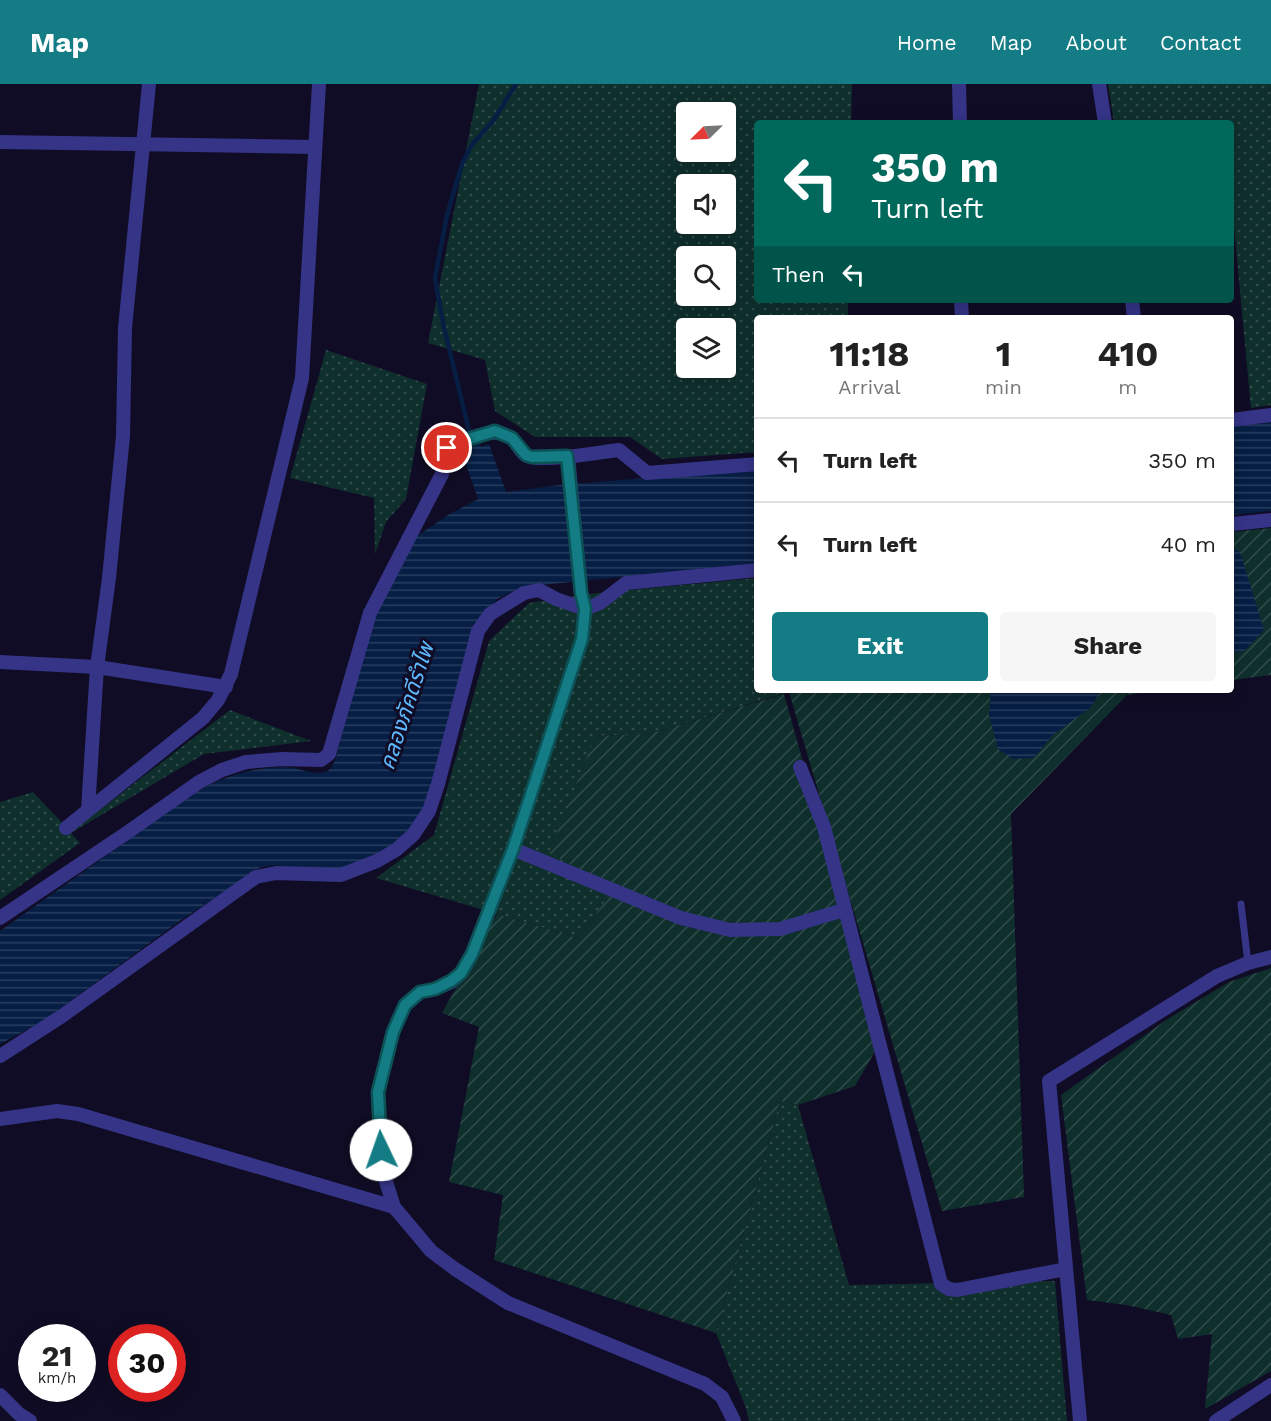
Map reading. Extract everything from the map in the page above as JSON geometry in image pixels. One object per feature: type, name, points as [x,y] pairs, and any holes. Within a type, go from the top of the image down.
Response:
[{"type":"street","points":[[88,810],[97,667],[123,436],[125,328],[149,84]]},
{"type":"street","points":[[66,828],[203,718],[226,687],[231,674],[302,378],[319,84]]},
{"type":"street","points":[[959,84],[960,120]]},
{"type":"street","points":[[1099,84],[1105,120]]},
{"type":"street","points":[[0,142],[315,147]]},
{"type":"street","points":[[1234,420],[1271,415]]},
{"type":"street","points":[[0,918],[199,782],[222,770],[246,762],[282,759],[321,760],[329,754],[370,613],[442,474],[448,446],[495,431],[512,438],[526,455],[532,457],[567,456],[619,450],[647,473],[754,464]]},
{"type":"street","points":[[567,456],[581,592],[585,609],[582,639],[513,849],[472,954],[461,973],[451,981],[435,989],[420,992],[405,1005],[393,1032],[378,1092],[382,1169],[394,1208],[431,1251],[508,1303],[705,1384],[722,1397],[734,1421]]},
{"type":"street","points":[[1234,524],[1271,520]]},
{"type":"street","points":[[0,1056],[62,1016],[256,877],[276,873],[341,875],[378,861],[396,850],[413,835],[429,811],[446,756],[478,631],[490,614],[524,593],[539,590],[556,599],[585,609],[600,603],[626,583],[754,570]]},
{"type":"street","points":[[0,662],[97,667],[226,687]]},
{"type":"street","points":[[800,767],[824,827],[941,1284],[949,1289],[957,1290],[1066,1269]]},
{"type":"street","points":[[513,849],[681,918],[730,930],[780,929],[844,910]]},
{"type":"street","points":[[1080,1421],[1049,1081],[1217,976],[1248,963],[1271,957]]},
{"type":"street","points":[[0,1119],[57,1111],[78,1114],[394,1208]]},
{"type":"street","points":[[1216,1421],[1271,1385]]},
{"type":"street","points":[[0,1395],[19,1414],[30,1421]]},
{"type":"lane","points":[[1241,904],[1248,963]]},
{"type":"green space","points":[[479,84],[852,84],[851,120],[754,120],[754,303],[848,303],[848,315],[754,315],[754,452],[662,459],[630,437],[535,437],[495,411],[485,360],[428,343]]},
{"type":"green space","points":[[1108,84],[1271,84],[1271,405],[1251,408],[1234,227],[1234,120],[1114,120]]},
{"type":"green space","points":[[326,350],[427,384],[406,499],[386,522],[375,554],[374,498],[290,478]]},
{"type":"green space","points":[[1271,528],[1271,675],[1234,680],[1234,532]]},
{"type":"green space","points":[[754,578],[754,693],[786,693],[649,734],[595,736],[615,888],[578,938],[376,878],[434,835],[489,641],[529,603],[597,593]]},
{"type":"green space","points":[[789,693],[1140,693],[1127,695],[1011,814],[1024,1197],[942,1211]]},
{"type":"green space","points":[[784,694],[881,1041],[855,1086],[798,1105],[780,1101],[716,1333],[494,1260],[503,1195],[449,1182],[479,1027],[442,1013],[497,914],[578,938],[615,888],[549,853],[595,736],[649,734]]},
{"type":"green space","points":[[230,710],[311,741],[204,754],[71,833],[80,843],[0,900],[0,802],[33,792],[71,832]]},
{"type":"green space","points":[[1271,968],[1271,1371],[1205,1409],[1212,1334],[1178,1339],[1171,1315],[1126,1305],[1087,1300],[1061,1095],[1166,1020],[1229,982]]},
{"type":"green space","points":[[780,1101],[798,1105],[849,1285],[1055,1281],[1067,1421],[749,1421],[716,1333]]},
{"type":"water","points":[[1271,422],[1271,511],[1234,515],[1234,427]]},
{"type":"water","name":"คลองภัคดีรำไพ","points":[[478,441],[481,447],[489,444],[506,492],[560,485],[754,469],[754,563],[522,587],[497,599],[479,621],[429,797],[416,823],[386,852],[333,872],[277,865],[261,867],[181,920],[43,1021],[0,1044],[0,931],[197,791],[240,773],[263,769],[287,767],[320,773],[331,768],[375,612],[404,552],[417,536],[448,515],[478,499],[460,447]]},
{"type":"water","points":[[1234,549],[1240,552],[1264,630],[1244,651],[1234,653]]},
{"type":"water","points":[[991,693],[1100,693],[1090,708],[1054,734],[1033,758],[1013,759],[998,749],[989,715]]},
{"type":"waterway","points":[[470,435],[443,323],[435,278],[447,215],[462,164],[471,146],[493,121],[516,84]]},
{"type":"route","points":[[381,1150],[378,1092],[393,1032],[405,1005],[420,992],[435,989],[451,981],[461,973],[472,954],[513,849],[582,639],[585,609],[581,592],[567,456],[532,457],[526,455],[512,438],[495,431],[449,445],[447,448]]}]
